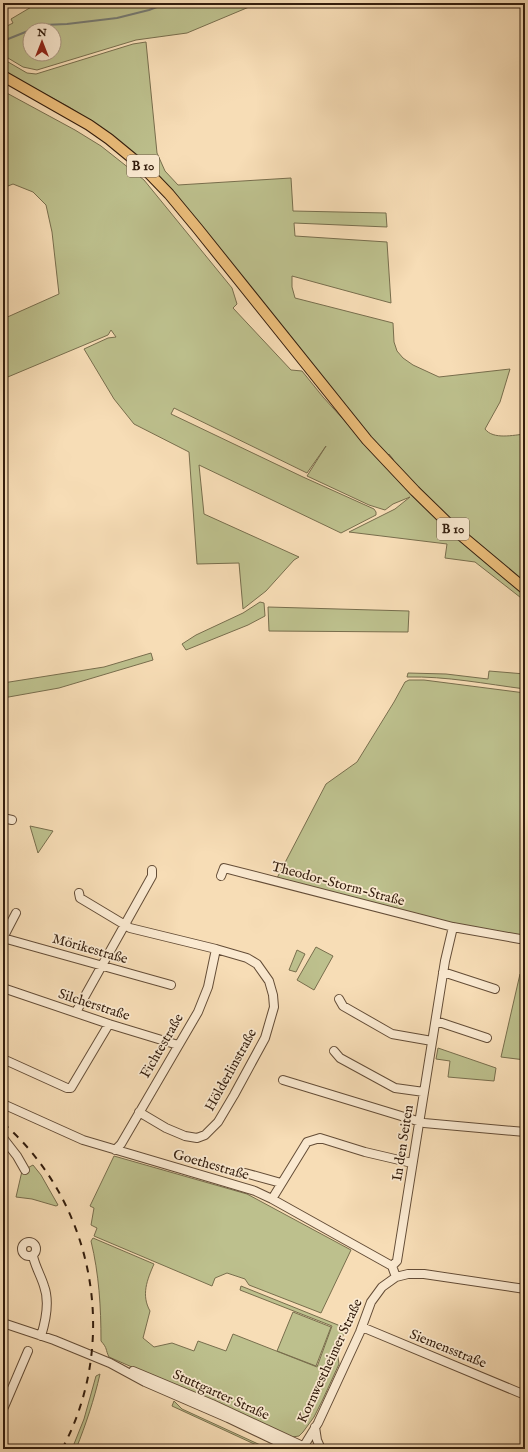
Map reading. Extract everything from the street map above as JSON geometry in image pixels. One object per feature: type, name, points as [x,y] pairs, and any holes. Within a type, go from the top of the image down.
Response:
[{"type":"main road","name":"B 10","points":[[3,76],[89,125],[109,139],[143,167],[169,194],[194,224],[367,440],[446,522],[525,590]]},
{"type":"street","points":[[3,818],[12,820]]},
{"type":"street","name":"Theodor-Storm-Straße","points":[[221,876],[224,868],[453,927]]},
{"type":"street","points":[[76,1012],[152,876],[152,870]]},
{"type":"street","name":"Hölderlinstraße","points":[[79,893],[80,898],[130,928],[216,948],[247,958],[257,964],[269,981],[273,995],[274,1007],[265,1038],[218,1122],[205,1135],[197,1138],[185,1136],[166,1128],[139,1112]]},
{"type":"street","points":[[3,938],[16,914]]},
{"type":"street","points":[[453,927],[520,939]]},
{"type":"street","name":"In den Seiten","points":[[392,1266],[397,1261],[443,972],[453,927]]},
{"type":"street","name":"Mörikestraße","points":[[3,938],[171,985]]},
{"type":"street","name":"Fichtestraße","points":[[115,1150],[121,1144],[198,1012],[208,987],[216,948]]},
{"type":"street","points":[[443,972],[495,989]]},
{"type":"street","name":"Silcherstraße","points":[[3,988],[178,1046]]},
{"type":"street","points":[[339,999],[343,1006],[392,1034],[432,1041]]},
{"type":"street","points":[[436,1021],[487,1038]]},
{"type":"street","points":[[3,1059],[67,1088],[71,1088],[109,1024]]},
{"type":"street","points":[[334,1050],[340,1058],[395,1088],[424,1092]]},
{"type":"street","points":[[283,1080],[424,1124],[525,1132]]},
{"type":"street","name":"Goethestraße","points":[[3,1104],[83,1140],[255,1191],[392,1266]]},
{"type":"street","points":[[272,1199],[307,1142],[320,1138],[365,1152],[412,1164]]},
{"type":"street","points":[[4,1143],[17,1156],[25,1170]]},
{"type":"street","points":[[245,1173],[281,1183]]},
{"type":"street","points":[[33,1256],[44,1286],[46,1297],[46,1317],[41,1336]]},
{"type":"street","points":[[392,1266],[396,1277]]},
{"type":"street","name":"Kornwestheimer Straße","points":[[305,1448],[362,1327],[371,1302],[382,1287],[396,1277],[408,1274],[424,1274],[525,1289]]},
{"type":"street","name":"Stuttgarter Straße","points":[[3,1323],[41,1336],[186,1393],[305,1448]]},
{"type":"street","name":"Siemensstraße","points":[[362,1327],[525,1396]]},
{"type":"street","points":[[3,1408],[28,1351]]},
{"type":"street","name":"Stuttgarter Straße","points":[[121,1368],[127,1373],[145,1382],[228,1418],[293,1449]]},
{"type":"street","points":[[315,1427],[317,1440],[321,1449]]},
{"type":"green space","points":[[38,3],[263,3],[249,7],[187,33],[136,40],[37,70],[23,67],[3,55],[3,28],[13,23],[11,19]]},
{"type":"green space","points":[[146,42],[157,153],[165,171],[178,185],[291,178],[293,211],[386,213],[387,227],[294,223],[295,236],[387,242],[391,303],[292,276],[292,287],[295,298],[393,323],[394,342],[397,351],[403,358],[413,365],[439,377],[510,369],[500,402],[485,429],[493,435],[498,436],[525,434],[525,584],[453,523],[393,463],[393,459],[389,454],[388,456],[385,455],[192,214],[96,124],[69,107],[3,71],[3,59],[27,73],[36,74],[133,44]]},
{"type":"green space","points":[[3,91],[75,130],[101,146],[144,180],[232,288],[237,304],[233,308],[291,370],[302,371],[323,397],[412,495],[525,595],[525,601],[475,562],[445,558],[447,544],[349,532],[395,509],[410,497],[393,504],[385,510],[369,505],[307,476],[326,446],[307,473],[174,408],[171,414],[374,509],[376,512],[376,515],[341,533],[199,465],[204,514],[299,557],[294,560],[266,591],[243,609],[239,563],[197,564],[189,452],[134,424],[114,399],[84,349],[108,338],[116,337],[111,330],[108,335],[3,379],[3,319],[59,294],[52,232],[46,205],[33,192],[13,184],[3,188]]},
{"type":"green space","points":[[260,602],[264,603],[265,616],[248,625],[186,650],[182,644],[196,635],[243,613]]},
{"type":"green space","points":[[268,607],[409,611],[408,632],[269,631]]},
{"type":"green space","points":[[151,653],[153,660],[59,688],[3,698],[3,683],[104,667]]},
{"type":"green space","points":[[489,671],[525,674],[525,689],[451,679],[407,677],[408,673],[446,674],[488,679]]},
{"type":"green space","points":[[409,680],[424,680],[525,693],[525,937],[456,924],[277,878],[326,784],[357,762],[405,682]]},
{"type":"green space","points":[[30,826],[53,831],[38,853]]},
{"type":"green space","points":[[316,947],[333,956],[314,990],[297,980]]},
{"type":"green space","points":[[297,950],[305,954],[296,972],[289,970]]},
{"type":"green space","points":[[520,974],[525,975],[525,1060],[501,1057]]},
{"type":"green space","points":[[438,1048],[496,1068],[494,1081],[448,1077],[450,1061],[436,1059]]},
{"type":"green space","points":[[114,1156],[247,1194],[351,1250],[321,1313],[249,1285],[245,1279],[227,1273],[215,1278],[212,1286],[94,1236],[97,1228],[91,1225],[94,1208],[90,1206]]},
{"type":"green space","points":[[33,1165],[41,1175],[58,1205],[56,1206],[32,1199],[16,1197],[22,1171]]},
{"type":"green space","points":[[93,1238],[154,1264],[149,1276],[145,1293],[147,1305],[150,1311],[143,1338],[154,1347],[172,1343],[194,1351],[198,1341],[226,1351],[233,1334],[317,1367],[332,1326],[240,1290],[241,1286],[343,1327],[344,1333],[337,1350],[339,1364],[314,1417],[303,1432],[299,1436],[292,1437],[109,1357],[106,1347],[101,1341],[99,1291],[91,1241]]},
{"type":"green space","points":[[293,1312],[331,1327],[316,1366],[277,1351]]},
{"type":"green space","points":[[100,1374],[92,1403],[76,1449],[72,1449],[84,1419],[96,1376]]},
{"type":"green space","points":[[174,1401],[182,1409],[269,1449],[265,1449],[172,1406]]},
{"type":"waterway","points":[[3,41],[43,25],[67,24],[117,18],[149,10],[167,3]]},
{"type":"railway","points":[[3,1123],[34,1156],[59,1193],[77,1233],[89,1276],[93,1320],[90,1364],[80,1408],[62,1449]]}]
